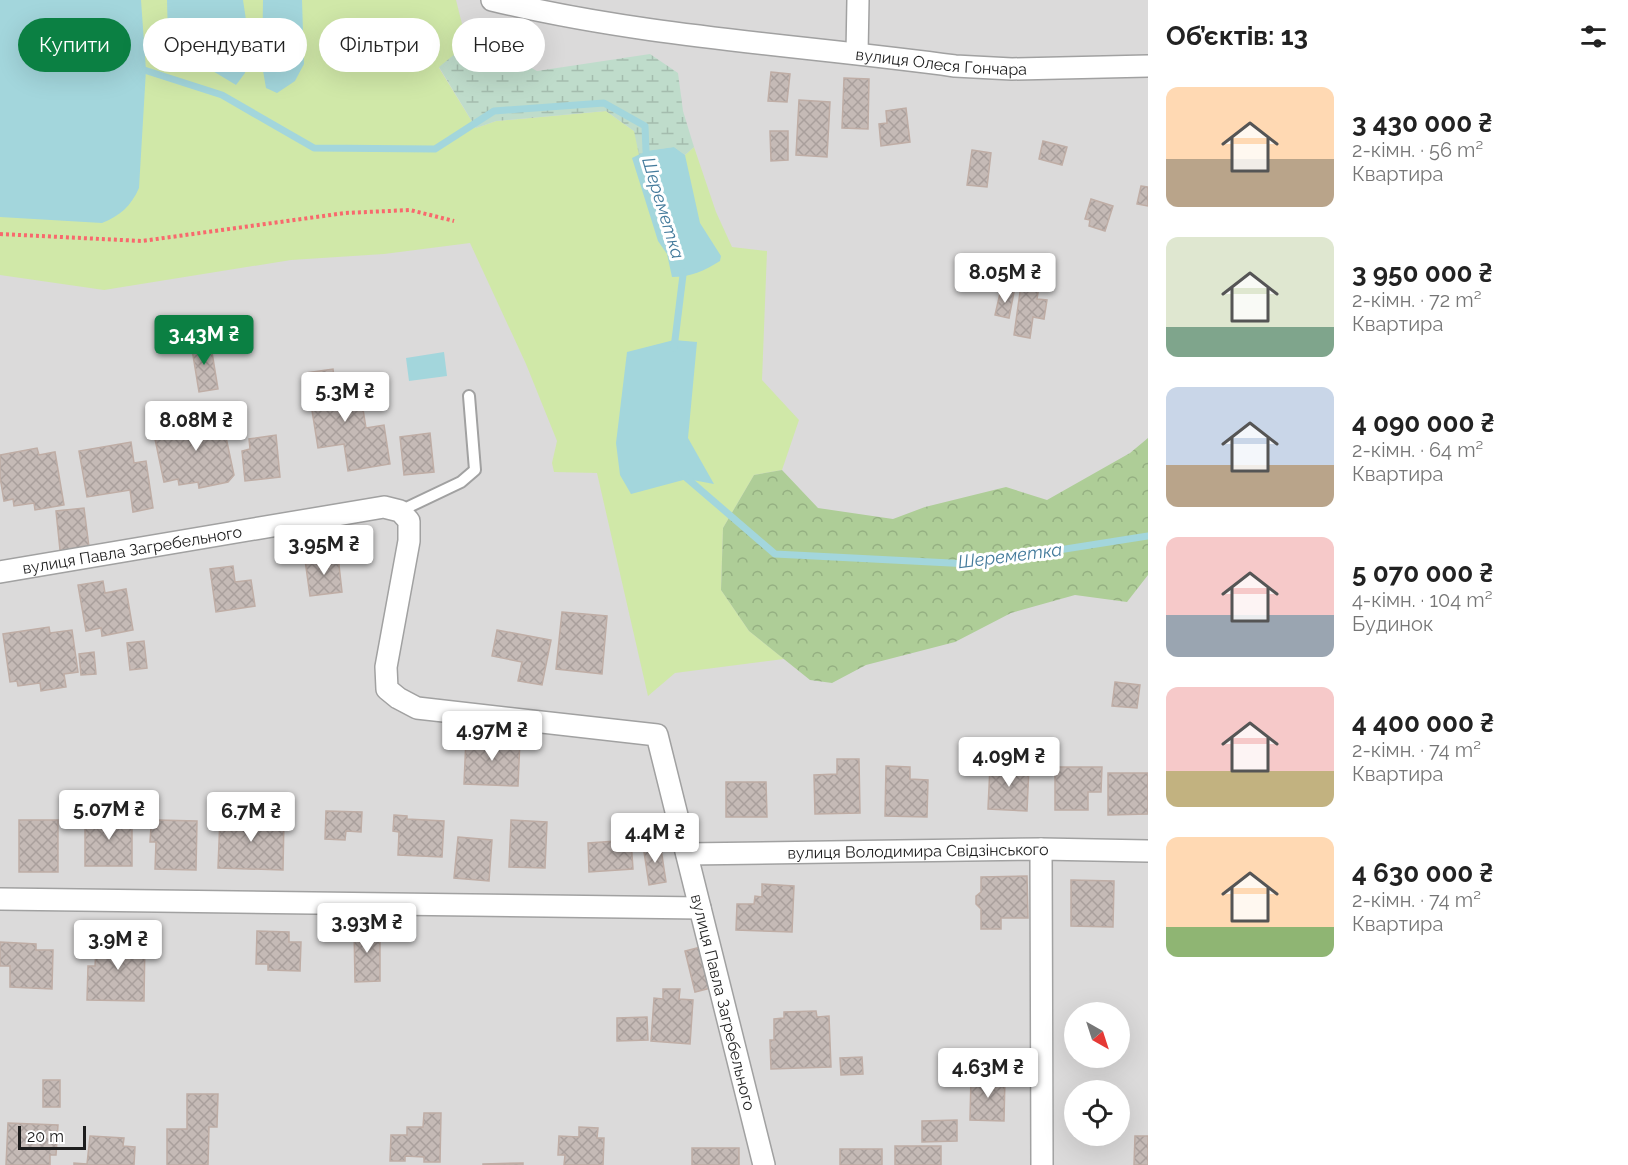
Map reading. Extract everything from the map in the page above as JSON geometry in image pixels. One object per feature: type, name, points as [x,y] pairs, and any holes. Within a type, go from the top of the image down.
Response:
[{"type":"street","name":"вулиця Олеся Гончара","points":[[492,0],[605,23],[985,69],[1148,66]]},
{"type":"street","points":[[857,53],[858,0]]},
{"type":"street","name":"вулиця Павла Загребельного","points":[[0,572],[384,507],[400,511],[409,521],[409,541],[386,667],[387,689],[417,708],[657,735],[764,1165]]},
{"type":"street","points":[[1041,849],[1042,1165]]},
{"type":"street","name":"вулиця Володимира Свідзінського","points":[[687,854],[1041,849],[1148,851]]},
{"type":"street","points":[[0,899],[700,908]]},
{"type":"lane","points":[[400,511],[461,482],[475,470],[469,396]]},
{"type":"path","points":[[0,234],[142,241],[345,213],[410,210],[454,221]]},
{"type":"shaded area","points":[[0,0],[1148,0],[1148,1165],[0,1165]]},
{"type":"green space","points":[[0,0],[456,0],[460,18],[452,18],[452,57],[440,67],[440,18],[319,18],[319,72],[440,72],[440,70],[476,128],[496,121],[606,111],[634,131],[646,151],[674,147],[685,155],[694,147],[716,212],[732,247],[767,251],[762,380],[799,420],[782,470],[754,475],[723,528],[721,590],[749,631],[784,659],[675,673],[648,696],[597,473],[554,472],[552,463],[557,441],[526,364],[470,243],[384,254],[291,260],[104,290],[0,275]]},
{"type":"green space","points":[[650,54],[678,73],[683,111],[694,147],[685,155],[674,147],[646,151],[639,155],[634,131],[606,111],[496,121],[476,128],[440,66],[452,56],[452,72],[545,72],[545,70]]},
{"type":"green space","points":[[1148,438],[1148,575],[1127,602],[1075,595],[1011,613],[955,642],[866,665],[832,683],[810,680],[749,631],[721,590],[723,528],[754,475],[782,470],[818,508],[893,519],[925,507],[1006,487],[1047,500],[1130,453]]},
{"type":"water","points":[[0,0],[141,0],[143,72],[146,72],[139,188],[129,205],[120,214],[102,223],[0,217]]},
{"type":"water","points":[[167,0],[243,0],[246,18],[167,18]]},
{"type":"water","points":[[263,0],[302,0],[303,18],[263,18]]},
{"type":"water","points":[[214,72],[245,72],[236,85]]},
{"type":"water","points":[[263,72],[300,72],[295,81],[277,93],[266,88]]},
{"type":"water","points":[[674,147],[685,155],[700,223],[721,256],[720,261],[703,270],[691,275],[672,277],[667,254],[658,241],[632,158],[646,151]]},
{"type":"water","points":[[674,340],[697,342],[688,438],[714,484],[687,479],[631,494],[620,475],[616,443],[627,352]]},
{"type":"water","points":[[444,352],[447,376],[409,381],[406,358]]},
{"type":"building","points":[[771,72],[790,74],[787,102],[768,101]]},
{"type":"building","points":[[844,78],[869,79],[868,129],[842,128]]},
{"type":"building","points":[[799,100],[830,102],[827,157],[796,155]]},
{"type":"building","points":[[906,108],[910,142],[881,146],[879,124],[887,123],[886,111]]},
{"type":"building","points":[[770,131],[788,131],[788,160],[771,161]]},
{"type":"building","points":[[1043,141],[1067,147],[1062,165],[1039,159]]},
{"type":"building","points":[[972,150],[991,153],[987,187],[967,185]]},
{"type":"building","points":[[1141,186],[1148,187],[1148,206],[1137,204]]},
{"type":"building","points":[[1091,199],[1113,206],[1105,231],[1089,226],[1090,220],[1085,219]]},
{"type":"building","points":[[1021,285],[1039,287],[1037,299],[1047,300],[1044,319],[1033,317],[1030,338],[1014,335]]},
{"type":"building","points":[[1001,289],[1014,292],[1009,318],[995,315]]},
{"type":"building","points":[[210,340],[218,389],[199,392],[191,343]]},
{"type":"building","points":[[333,369],[336,394],[360,390],[366,428],[384,425],[390,464],[348,471],[344,444],[318,448],[306,373]]},
{"type":"building","points":[[218,412],[220,423],[223,423],[234,475],[228,482],[199,488],[198,482],[179,485],[178,479],[164,482],[155,439],[178,432],[175,421]]},
{"type":"building","points":[[430,433],[434,472],[404,475],[400,437]]},
{"type":"building","points":[[276,435],[280,477],[245,481],[242,451],[250,449],[249,439]]},
{"type":"building","points":[[131,442],[134,463],[146,461],[153,508],[133,512],[130,490],[87,497],[79,451]]},
{"type":"building","points":[[37,448],[39,455],[55,452],[64,505],[35,510],[34,503],[14,506],[13,499],[4,501],[0,477],[0,455]]},
{"type":"building","points":[[84,508],[89,547],[60,550],[56,511]]},
{"type":"building","points":[[338,556],[342,592],[310,596],[305,560]]},
{"type":"building","points":[[233,566],[235,582],[251,580],[255,606],[216,612],[210,569]]},
{"type":"building","points":[[103,581],[105,593],[126,589],[133,630],[102,636],[101,628],[86,631],[78,585]]},
{"type":"building","points":[[562,612],[607,616],[602,674],[556,669]]},
{"type":"building","points":[[49,627],[50,633],[72,630],[78,672],[64,674],[66,687],[41,691],[40,683],[18,686],[17,681],[10,682],[3,634]]},
{"type":"building","points":[[497,630],[551,640],[542,685],[518,681],[522,662],[492,656]]},
{"type":"building","points":[[144,641],[147,668],[130,670],[127,643]]},
{"type":"building","points":[[94,652],[96,674],[81,675],[79,654]]},
{"type":"building","points":[[1115,682],[1140,685],[1137,708],[1112,706]]},
{"type":"building","points":[[466,738],[520,740],[518,786],[464,784]]},
{"type":"building","points":[[837,759],[859,759],[860,813],[815,814],[814,775],[837,774]]},
{"type":"building","points":[[886,766],[910,767],[910,779],[928,780],[927,817],[885,816]]},
{"type":"building","points":[[990,766],[1029,767],[1027,811],[988,809]]},
{"type":"building","points":[[1055,767],[1102,767],[1101,792],[1088,792],[1088,810],[1055,810]]},
{"type":"building","points":[[1108,773],[1148,773],[1148,814],[1108,815]]},
{"type":"building","points":[[726,782],[766,782],[767,817],[726,817]]},
{"type":"building","points":[[98,811],[122,811],[122,823],[132,823],[132,866],[85,866],[85,824],[98,824]]},
{"type":"building","points":[[326,811],[362,812],[361,832],[346,831],[345,840],[325,839]]},
{"type":"building","points":[[394,815],[407,816],[407,819],[444,821],[442,857],[398,855],[399,832],[393,831]]},
{"type":"building","points":[[220,817],[284,818],[283,870],[218,868]]},
{"type":"building","points":[[19,820],[58,820],[58,872],[19,872]]},
{"type":"building","points":[[157,820],[197,821],[196,870],[155,869],[156,842],[150,842],[151,827],[157,827]]},
{"type":"building","points":[[511,820],[547,822],[545,868],[509,867]]},
{"type":"building","points":[[458,837],[492,840],[489,881],[454,878]]},
{"type":"building","points":[[631,840],[633,869],[589,872],[588,843]]},
{"type":"building","points":[[660,842],[666,882],[649,885],[643,845]]},
{"type":"building","points":[[1027,876],[1028,918],[1001,918],[1001,929],[981,929],[981,909],[976,904],[976,896],[981,892],[981,877]]},
{"type":"building","points":[[1071,880],[1114,881],[1113,927],[1071,926]]},
{"type":"building","points":[[762,884],[794,886],[792,932],[736,930],[737,904],[754,904],[755,896],[762,897]]},
{"type":"building","points":[[354,927],[380,927],[380,981],[355,982]]},
{"type":"building","points":[[257,931],[289,932],[289,942],[301,942],[300,971],[268,970],[268,964],[256,964]]},
{"type":"building","points":[[108,937],[145,938],[144,1001],[87,1000],[88,966],[95,966],[96,949],[107,949]]},
{"type":"building","points":[[0,942],[36,944],[36,950],[53,950],[52,989],[10,987],[10,966],[0,966]]},
{"type":"building","points":[[701,947],[711,988],[695,992],[685,951]]},
{"type":"building","points":[[663,989],[680,989],[679,999],[693,1000],[690,1044],[651,1041],[654,998],[663,999]]},
{"type":"building","points":[[816,1011],[817,1017],[829,1016],[831,1067],[771,1069],[770,1040],[774,1040],[774,1019],[784,1018],[784,1012]]},
{"type":"building","points":[[647,1017],[648,1040],[617,1041],[617,1018]]},
{"type":"building","points":[[862,1057],[863,1074],[841,1075],[840,1058]]},
{"type":"building","points":[[971,1077],[1005,1077],[1004,1121],[970,1120]]},
{"type":"building","points":[[43,1080],[60,1080],[60,1107],[43,1107]]},
{"type":"building","points":[[187,1094],[218,1094],[217,1127],[209,1127],[208,1165],[167,1165],[167,1129],[187,1129]]},
{"type":"building","points":[[424,1113],[441,1113],[440,1162],[424,1162],[424,1157],[405,1156],[405,1161],[390,1161],[391,1135],[407,1135],[407,1127],[423,1127]]},
{"type":"building","points":[[957,1120],[957,1141],[922,1142],[922,1121]]},
{"type":"building","points":[[8,1123],[58,1125],[56,1155],[50,1155],[50,1165],[6,1165]]},
{"type":"building","points":[[579,1127],[598,1128],[597,1138],[604,1138],[603,1165],[564,1165],[565,1155],[558,1155],[559,1136],[579,1137]]},
{"type":"building","points":[[90,1136],[124,1138],[123,1146],[135,1147],[134,1165],[74,1165],[74,1163],[87,1164]]},
{"type":"building","points":[[1135,1136],[1148,1136],[1148,1165],[1134,1165]]},
{"type":"building","points":[[895,1146],[941,1146],[941,1165],[895,1165]]},
{"type":"building","points":[[692,1148],[739,1148],[739,1165],[692,1165]]},
{"type":"building","points":[[840,1149],[882,1149],[882,1165],[840,1165]]},
{"type":"building","points":[[523,1163],[523,1165],[483,1165],[483,1164]]},
{"type":"waterway","name":"Шереметка","points":[[138,68],[222,95],[314,148],[435,149],[494,111],[604,103],[645,126],[648,159]]},
{"type":"waterway","name":"Шереметка","points":[[674,348],[683,275],[681,270]]},
{"type":"waterway","name":"Шереметка","points":[[682,474],[775,554],[970,564],[1148,536]]}]
